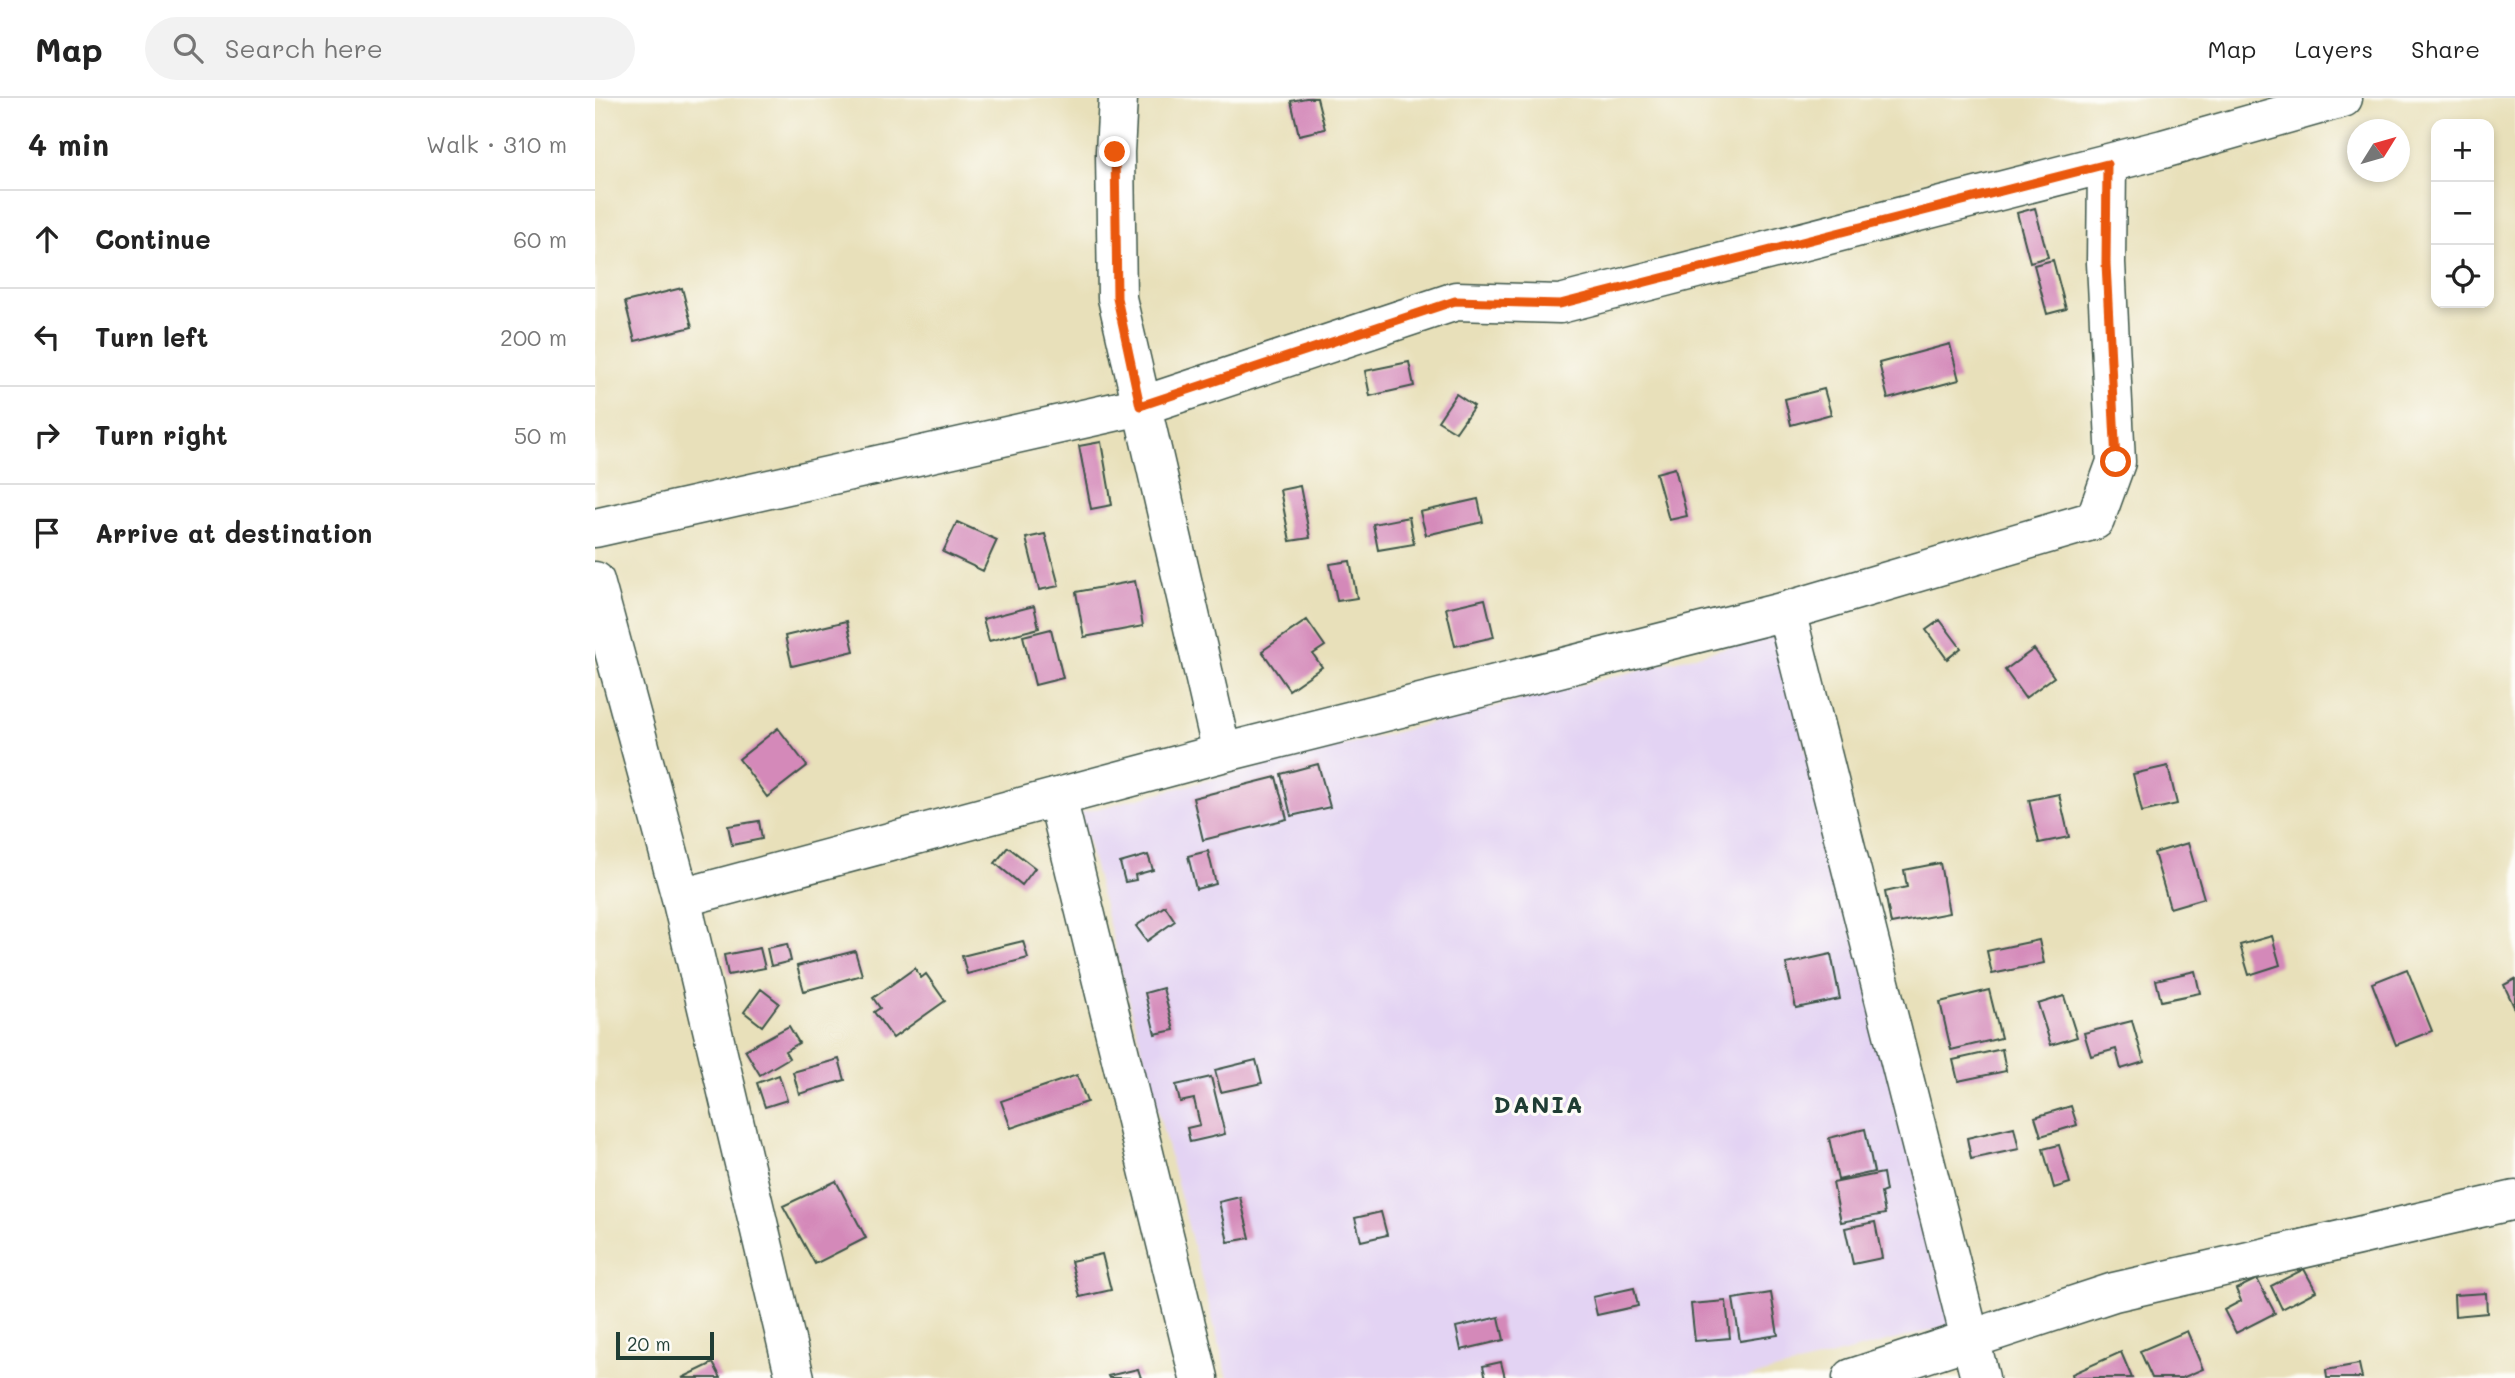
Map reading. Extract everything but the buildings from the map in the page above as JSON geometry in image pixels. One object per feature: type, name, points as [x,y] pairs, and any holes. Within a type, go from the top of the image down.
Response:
[{"type":"street","points":[[1118,98],[1115,152],[1117,298],[1222,752]]},
{"type":"street","points":[[595,528],[1140,406],[1455,301],[1560,304],[2107,164],[2343,98]]},
{"type":"street","points":[[681,898],[1222,752],[1786,611],[2095,520],[2116,462],[2106,263],[2107,164]]},
{"type":"street","points":[[595,581],[681,898],[795,1378]]},
{"type":"street","points":[[1786,611],[1980,1378]]},
{"type":"street","points":[[1058,797],[1199,1378]]},
{"type":"street","points":[[1852,1378],[2113,1292],[2515,1200]]},
{"type":"shaded area","points":[[1776,635],[1956,1324],[1747,1378],[1228,1378],[1080,813]]},
{"type":"district","name":"DANIA","points":[[1539,1103]]},
{"type":"route","points":[[1115,152],[1117,298],[1140,406],[1455,301],[1560,304],[2107,164],[2106,263],[2116,462]]}]
